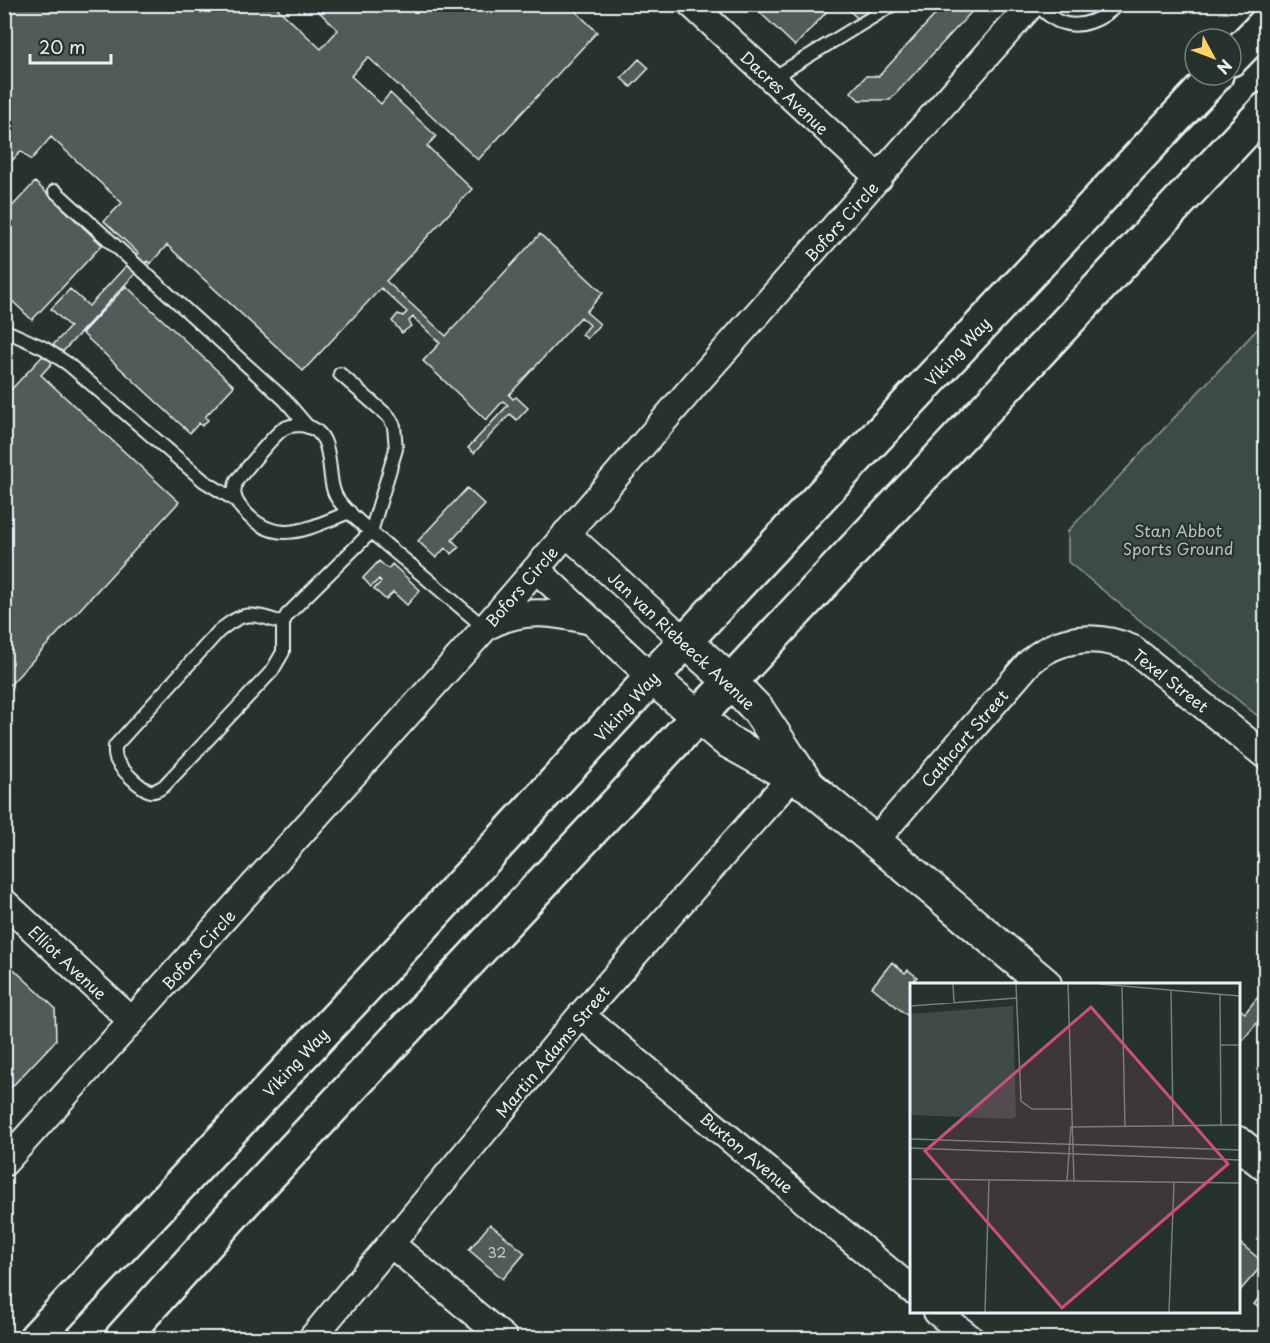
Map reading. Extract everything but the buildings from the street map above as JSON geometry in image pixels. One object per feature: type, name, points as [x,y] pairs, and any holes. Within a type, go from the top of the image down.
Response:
[{"type":"main road","points":[[1243,47],[1266,23]]},
{"type":"main road","name":"Viking Way","points":[[36,1338],[1205,87]]},
{"type":"main road","points":[[122,1338],[244,1202],[1266,109]]},
{"type":"street","name":"Dacres Avenue","points":[[691,4],[879,178]]},
{"type":"street","name":"Bofors Circle","points":[[4,1163],[484,628],[1034,4]]},
{"type":"street","name":"Jan van Riebeeck Avenue","points":[[566,533],[731,682],[758,710],[800,777]]},
{"type":"street","name":"Jan van Riebeeck Avenue","points":[[536,569],[698,718],[727,741],[800,777],[874,842],[1044,983]]},
{"type":"street","points":[[484,628],[505,618],[532,612],[558,614],[594,622]]},
{"type":"street","name":"Texel Street","points":[[1063,643],[1080,639],[1097,639],[1119,643],[1133,649],[1266,756]]},
{"type":"street","name":"Cathcart Street","points":[[874,842],[1028,664],[1045,650],[1063,643]]},
{"type":"street","name":"Martin Adams Street","points":[[312,1338],[581,1015],[800,777]]},
{"type":"street","name":"Elliot Avenue","points":[[4,902],[132,1021]]},
{"type":"street","name":"Buxton Avenue","points":[[581,1015],[910,1288]]},
{"type":"street","points":[[1240,1144],[1266,1166]]},
{"type":"street","points":[[391,1244],[504,1338]]},
{"type":"street","points":[[939,1313],[970,1338]]},
{"type":"lane","points":[[771,79],[894,4]]},
{"type":"lane","points":[[1034,4],[1058,22],[1076,25],[1094,21],[1109,13],[1118,4]]},
{"type":"lane","points":[[55,190],[285,400],[308,427]]},
{"type":"lane","points":[[4,330],[44,348],[68,363],[204,481],[235,500],[260,526],[273,531],[292,532],[350,512]]},
{"type":"lane","points":[[283,623],[259,616],[234,619],[218,632],[115,746],[114,755],[117,762],[140,787],[148,791],[156,791],[164,786],[272,671],[283,652],[283,623],[290,610],[371,532],[396,449],[394,426],[389,417],[340,374]]},
{"type":"lane","points":[[235,500],[233,490],[237,480],[282,430],[292,425],[314,430],[327,448],[335,494],[350,512],[484,628]]},
{"type":"green space","name":"Stan Abbot Sports Ground","points":[[1265,321],[1265,722],[1068,562],[1068,531]]}]
